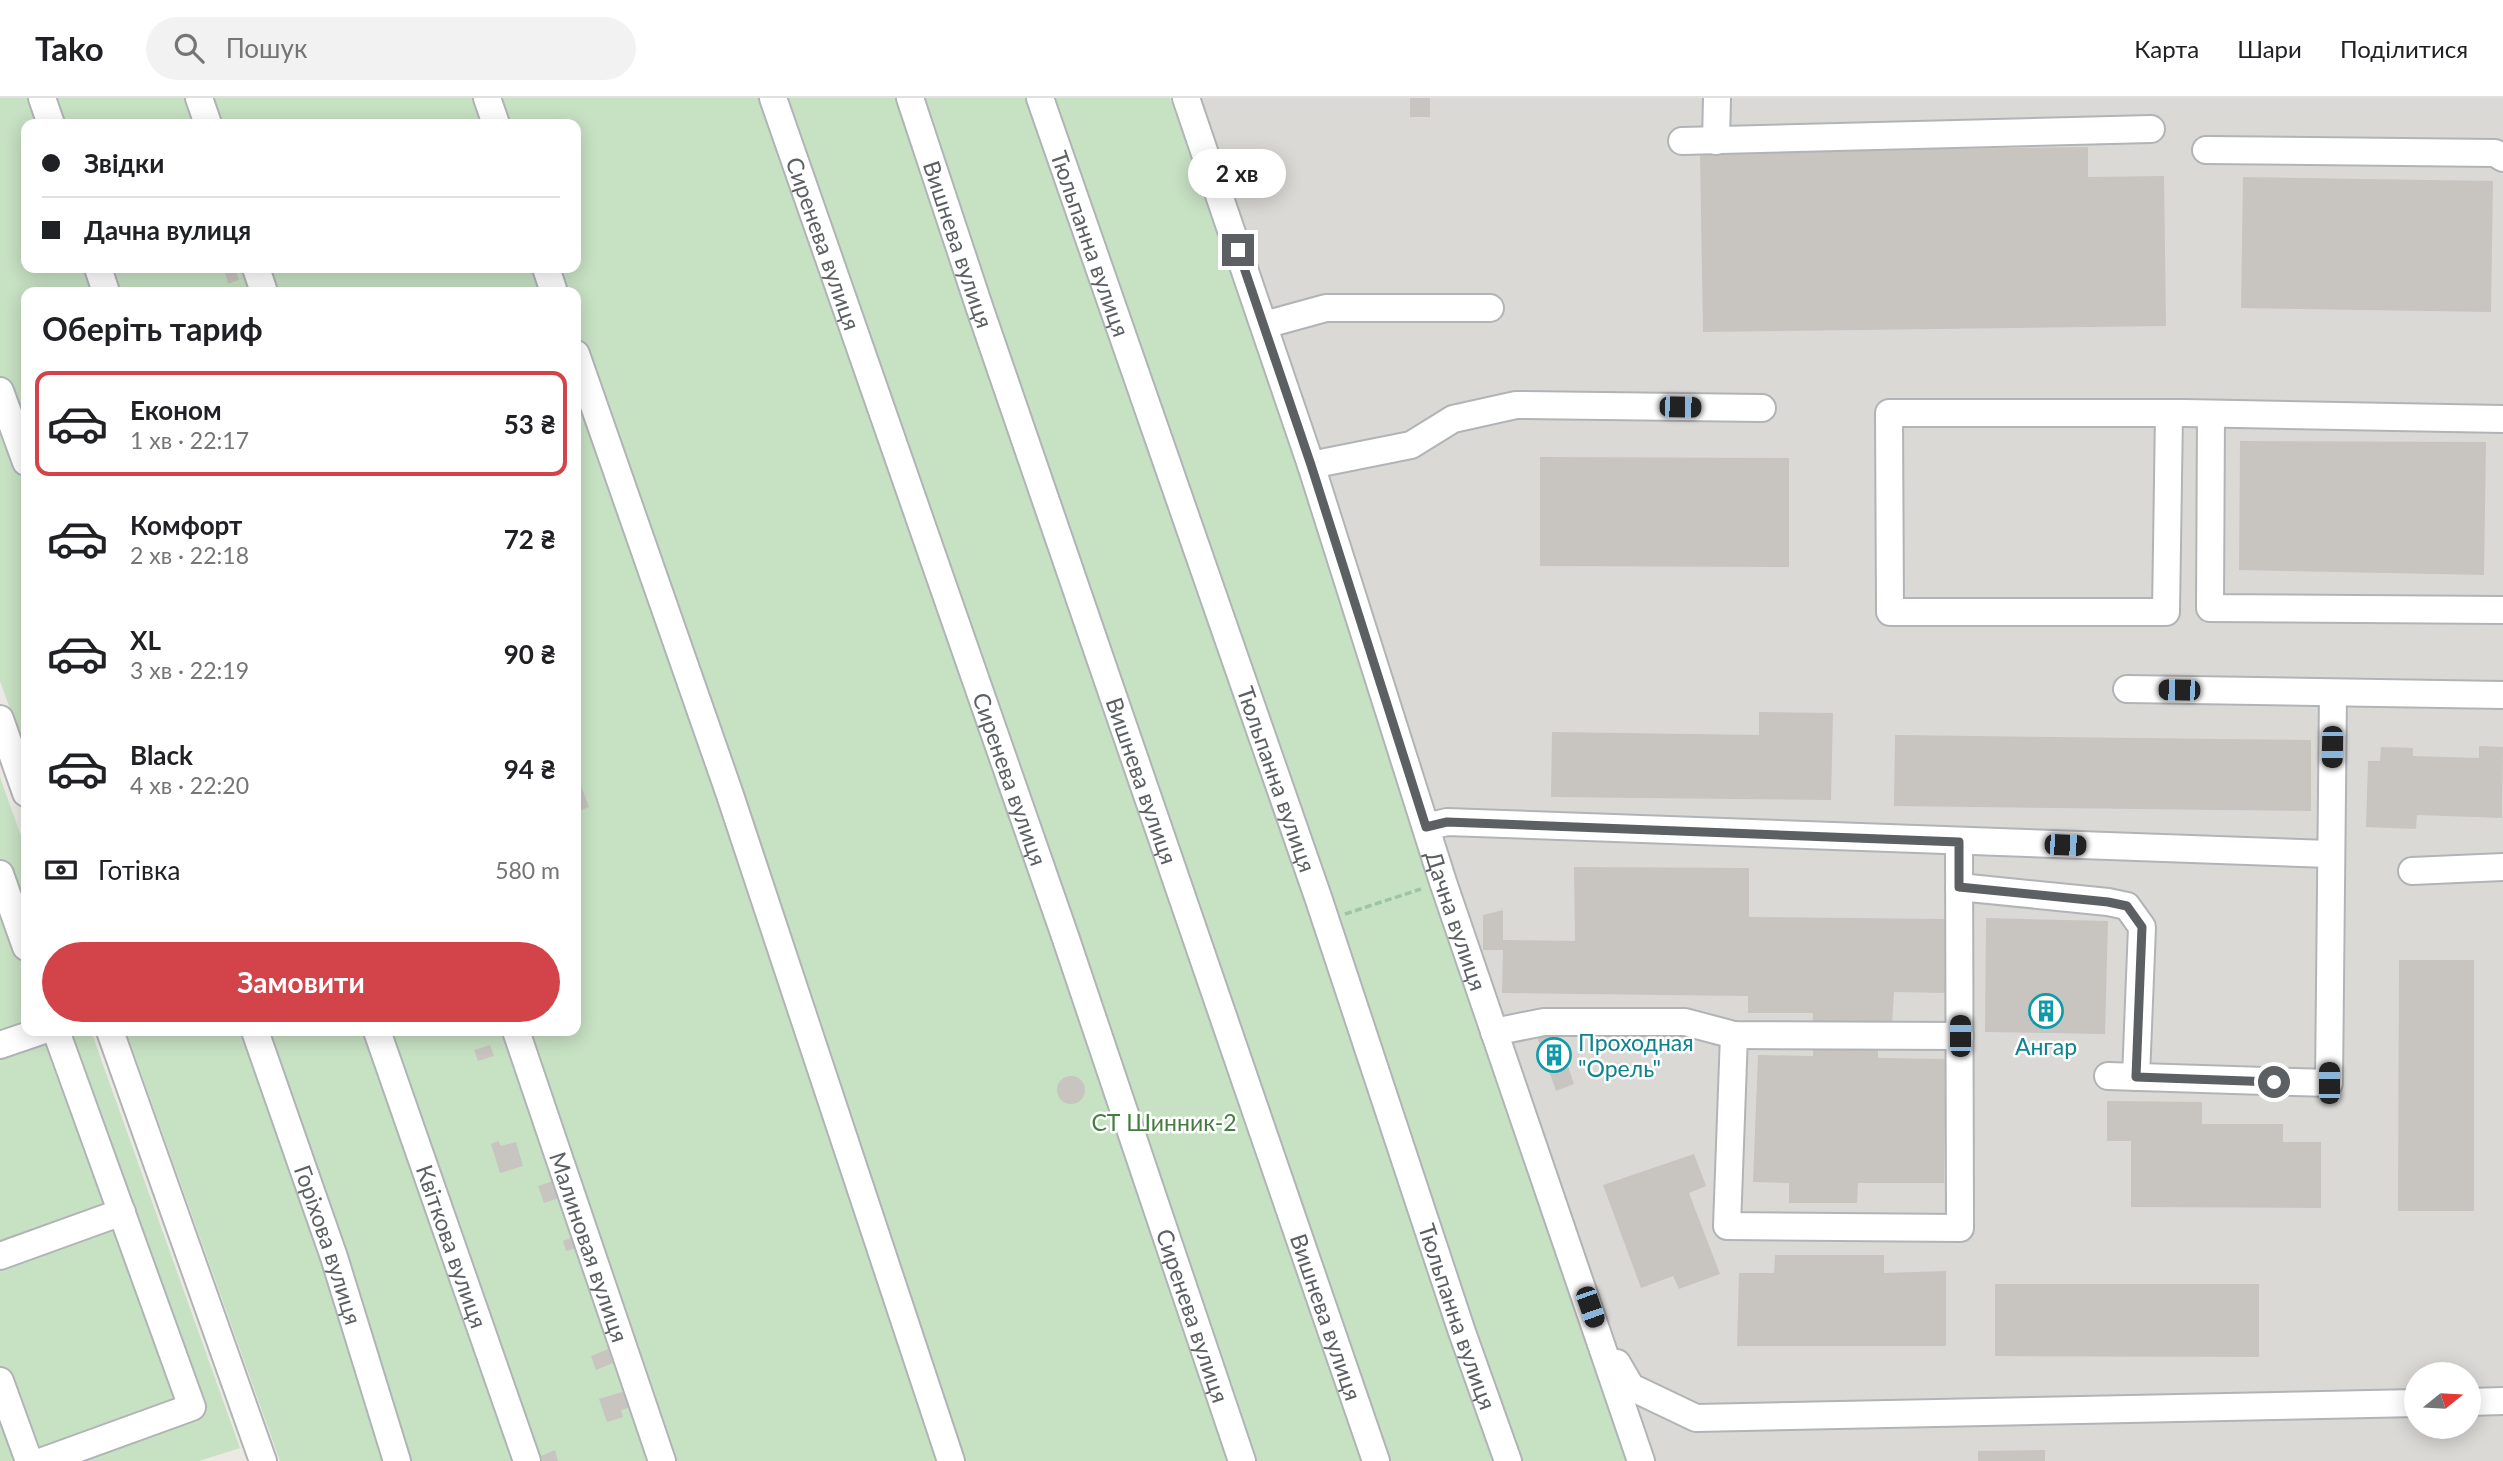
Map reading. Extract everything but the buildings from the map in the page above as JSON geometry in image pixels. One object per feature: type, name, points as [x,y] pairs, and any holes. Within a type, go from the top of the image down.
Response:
[{"type":"street","points":[[42,98],[49,119]]},
{"type":"street","points":[[199,98],[206,119]]},
{"type":"street","points":[[486,98],[494,119]]},
{"type":"street","name":"Сиренева вулиця","points":[[773,98],[1065,936],[1242,1461]]},
{"type":"street","name":"Вишнева вулиця","points":[[910,98],[1376,1461]]},
{"type":"street","name":"Тюльпанна вулиця","points":[[1041,98],[1326,920],[1462,1332],[1508,1461]]},
{"type":"street","name":"Дачна вулиця","points":[[1186,98],[1311,465],[1443,882],[1641,1461]]},
{"type":"street","points":[[1716,141],[1717,98]]},
{"type":"street","points":[[1682,141],[2151,129]]},
{"type":"street","points":[[2206,150],[2494,153],[2503,158]]},
{"type":"street","points":[[1264,326],[1326,308],[1490,308]]},
{"type":"street","points":[[581,368],[729,792],[951,1461]]},
{"type":"street","points":[[0,391],[21,448]]},
{"type":"street","points":[[1311,465],[1411,445],[1453,419],[1516,405],[1762,408]]},
{"type":"street","points":[[2169,413],[2166,612],[1891,612],[1889,413],[2169,413],[2503,419]]},
{"type":"street","points":[[2211,414],[2210,608],[2503,610]]},
{"type":"street","points":[[2127,689],[2503,695]]},
{"type":"street","points":[[2108,1076],[2329,1083],[2333,693]]},
{"type":"street","points":[[0,719],[21,779]]},
{"type":"street","points":[[1426,827],[1447,822],[2330,854]]},
{"type":"street","points":[[1734,1035],[1727,1226],[1960,1227],[1959,842]]},
{"type":"street","points":[[2412,871],[2503,867]]},
{"type":"street","points":[[0,874],[21,933]]},
{"type":"street","points":[[1959,887],[2127,906],[2142,927],[2136,1077]]},
{"type":"street","points":[[1494,1032],[1544,1022],[1685,1022],[1734,1035],[1960,1036]]},
{"type":"street","points":[[0,1045],[26,1036]]},
{"type":"street","points":[[43,1461],[192,1407],[58,1036]]},
{"type":"street","points":[[112,1036],[263,1461]]},
{"type":"street","name":"Горіхова вулиця","points":[[257,1036],[334,1258],[397,1461]]},
{"type":"street","name":"Квіткова вулиця","points":[[379,1036],[527,1461]]},
{"type":"street","name":"Малиновая вулиця","points":[[518,1036],[662,1461]]},
{"type":"street","points":[[0,1256],[122,1212]]},
{"type":"street","points":[[1598,1332],[1631,1387],[1696,1418],[2404,1403]]},
{"type":"street","points":[[0,1381],[29,1461]]},
{"type":"street","points":[[2482,1402],[2503,1401]]},
{"type":"path","points":[[1326,920],[1443,882]]},
{"type":"shaded area","points":[[1174,98],[2503,98],[2503,1461],[1643,1461]]},
{"type":"green space","name":"СТ Шинник-2","points":[[0,98],[1170,98],[1236,278],[1637,1461],[280,1461],[128,1036],[581,1036],[581,287],[21,287],[21,740],[0,681]]},
{"type":"green space","points":[[0,777],[21,836],[21,1036],[93,1036],[240,1448],[199,1461],[0,1461]]},
{"type":"place","name":"Ангар","points":[[2046,1011]]},
{"type":"place","name":"Проходная \"Орель\"","points":[[1554,1055]]},
{"type":"route","points":[[1238,250],[1311,465],[1426,827],[1447,822],[1959,842],[1959,887],[2127,906],[2142,927],[2136,1077],[2274,1082]]}]
